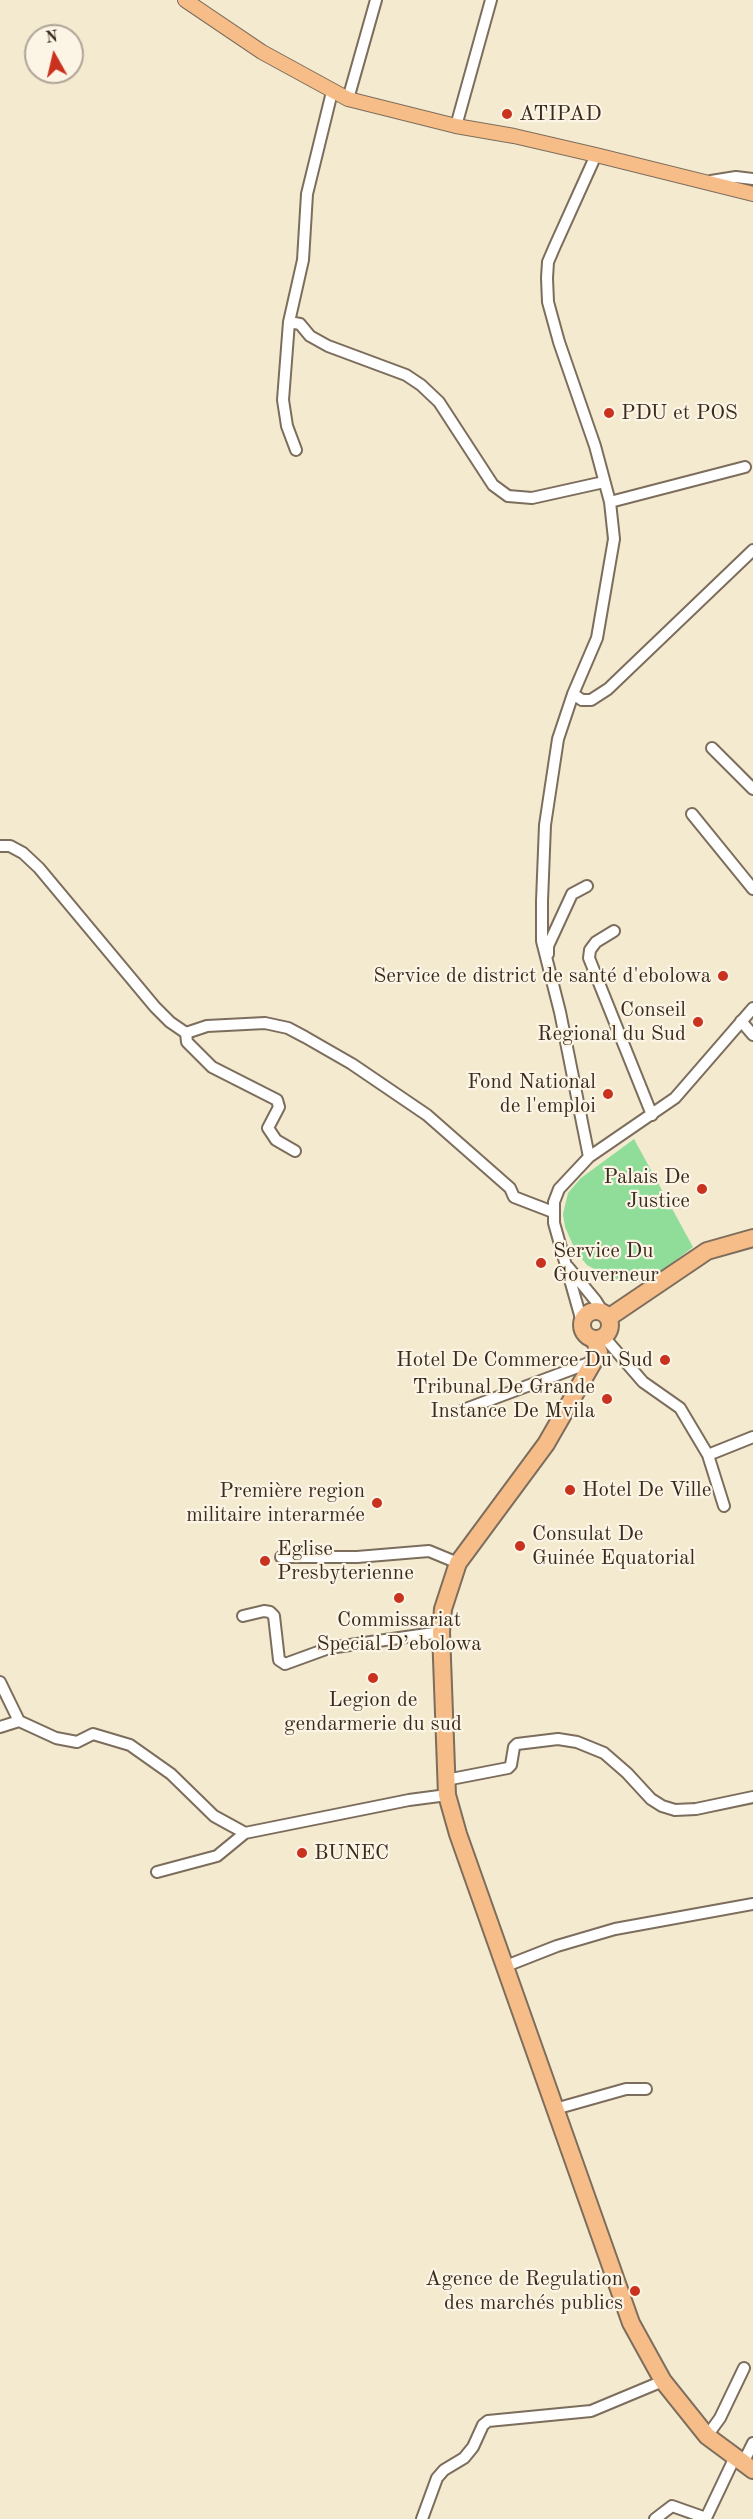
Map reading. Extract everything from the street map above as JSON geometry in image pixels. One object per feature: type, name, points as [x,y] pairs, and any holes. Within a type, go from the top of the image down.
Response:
[{"type":"highway","points":[[606,1316],[707,1251],[753,1238]]},
{"type":"highway","points":[[599,1338],[584,1333],[582,1322],[588,1313],[599,1312],[606,1316],[610,1328],[599,1338],[599,1352],[546,1444],[458,1563],[443,1609],[441,1632],[447,1787],[458,1834],[631,2323],[663,2381],[707,2436],[747,2467]]},
{"type":"main road","points":[[185,0],[262,52],[348,99],[456,126],[514,136],[596,155],[753,194]]},
{"type":"street","points":[[348,99],[376,0]]},
{"type":"street","points":[[456,126],[491,0]]},
{"type":"street","points":[[296,450],[287,426],[283,399],[289,322],[303,260],[307,194],[332,92]]},
{"type":"street","points":[[589,1157],[560,1012],[542,941],[545,825],[558,739],[573,694],[597,638],[614,539],[610,502],[596,446],[559,342],[548,302],[548,262],[596,155]]},
{"type":"street","points":[[705,181],[736,177],[753,179]]},
{"type":"street","points":[[289,322],[300,324],[310,336],[328,346],[406,375],[421,385],[440,402],[493,485],[508,496],[532,498],[604,482]]},
{"type":"street","points":[[610,502],[745,467]]},
{"type":"street","points":[[573,694],[582,700],[591,700],[608,688],[753,550]]},
{"type":"street","points":[[712,748],[753,789]]},
{"type":"street","points":[[692,814],[753,889]]},
{"type":"street","points":[[0,846],[10,846],[39,868],[155,1007],[170,1022],[186,1033],[187,1042],[212,1067],[277,1100],[279,1107],[268,1128],[276,1140],[295,1151]]},
{"type":"street","points":[[547,966],[548,946],[558,922],[572,894],[587,886]]},
{"type":"street","points":[[614,931],[596,942],[590,950],[589,958],[652,1115]]},
{"type":"street","points":[[582,1322],[554,1223],[553,1212],[559,1189],[589,1157],[675,1098],[753,1008]]},
{"type":"street","points":[[741,1021],[753,1035]]},
{"type":"street","points":[[186,1033],[207,1026],[251,1023],[277,1025],[297,1033],[352,1064],[427,1115],[510,1188],[514,1197],[553,1212]]},
{"type":"street","points":[[567,1267],[606,1316]]},
{"type":"street","points":[[599,1338],[643,1383],[680,1408],[708,1455],[724,1506]]},
{"type":"street","points":[[463,1410],[594,1361]]},
{"type":"street","points":[[708,1455],[753,1437]]},
{"type":"street","points":[[281,1557],[357,1557],[429,1551],[458,1563]]},
{"type":"street","points":[[243,1616],[264,1611],[274,1616],[279,1660],[285,1664],[329,1648],[441,1632]]},
{"type":"street","points":[[0,1682],[19,1721],[56,1738],[77,1742],[93,1734],[130,1745],[158,1762],[194,1794],[214,1816],[245,1833]]},
{"type":"street","points":[[0,1727],[19,1721]]},
{"type":"street","points":[[157,1872],[217,1856],[245,1833],[409,1800],[508,1768],[512,1765],[514,1747],[518,1744],[558,1739],[577,1742],[604,1753],[651,1799],[675,1810],[696,1809],[753,1797]]},
{"type":"street","points":[[506,1966],[557,1946],[615,1929],[753,1904]]},
{"type":"street","points":[[555,2109],[626,2089],[646,2089]]},
{"type":"street","points":[[707,2436],[720,2418],[744,2368]]},
{"type":"street","points":[[422,2519],[437,2478],[444,2469],[464,2458],[474,2447],[483,2425],[488,2421],[591,2411],[663,2381]]},
{"type":"street","points":[[655,2519],[672,2506],[706,2518],[747,2467],[753,2442]]},
{"type":"green space","points":[[634,1139],[693,1247],[651,1279],[631,1283],[610,1278],[587,1265],[576,1252],[565,1227],[563,1214],[568,1193],[581,1178]]},
{"type":"place","name":"ATIPAD","points":[[507,114]]},
{"type":"place","name":"PDU et POS","points":[[609,413]]},
{"type":"place","name":"Service de district de santé d'ebolowa","points":[[723,976]]},
{"type":"place","name":"Conseil Regional du Sud","points":[[698,1022]]},
{"type":"place","name":"Fond National de l'emploi","points":[[608,1094]]},
{"type":"place","name":"Palais De Justice","points":[[702,1189]]},
{"type":"place","name":"Service Du Gouverneur","points":[[541,1263]]},
{"type":"place","name":"Hotel De Commerce Du Sud","points":[[665,1360]]},
{"type":"place","name":"Tribunal De Grande Instance De Mvila","points":[[607,1399]]},
{"type":"place","name":"Hotel De Ville","points":[[570,1490]]},
{"type":"place","name":"Première region militaire interarmée","points":[[377,1503]]},
{"type":"place","name":"Consulat De Guinée Equatorial","points":[[520,1546]]},
{"type":"place","name":"Eglise Presbyterienne","points":[[265,1561]]},
{"type":"place","name":"Commissariat Special D’ebolowa","points":[[399,1598]]},
{"type":"place","name":"Legion de gendarmerie du sud","points":[[373,1678]]},
{"type":"place","name":"BUNEC","points":[[302,1853]]},
{"type":"place","name":"Agence de Regulation des marchés publics","points":[[635,2291]]}]
